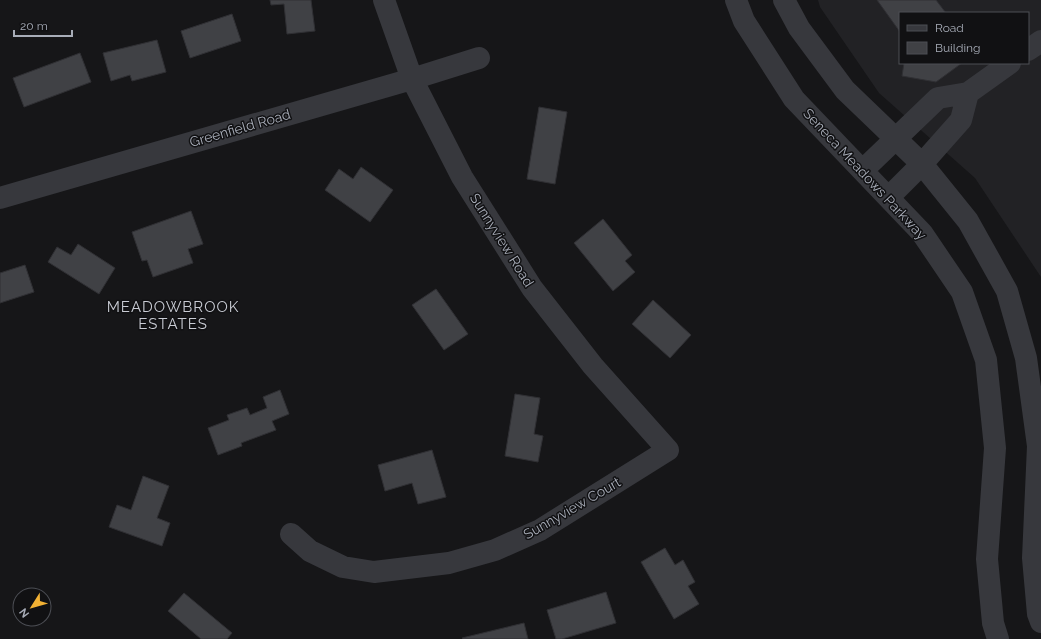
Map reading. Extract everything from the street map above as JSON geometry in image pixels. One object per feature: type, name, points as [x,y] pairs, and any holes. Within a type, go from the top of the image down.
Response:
[{"type":"street","name":"Sunnyview Road","points":[[384,0],[412,78],[462,177],[532,288],[593,366],[668,450]]},
{"type":"street","name":"Seneca Meadows Parkway","points":[[736,0],[744,21],[794,99],[922,233],[962,292],[986,360],[995,448],[987,559],[993,623],[998,639]]},
{"type":"street","points":[[784,0],[799,28],[845,90],[922,164],[968,221],[1007,291],[1026,358],[1038,446],[1033,558],[1038,614],[1041,622]]},
{"type":"street","points":[[1029,49],[1041,41]]},
{"type":"street","name":"Greenfield Road","points":[[0,198],[479,58]]},
{"type":"street","points":[[863,170],[938,98],[968,93],[1009,64]]},
{"type":"street","points":[[889,197],[922,164],[961,120],[968,93]]},
{"type":"street","name":"Sunnyview Court","points":[[291,534],[310,551],[343,567],[374,572],[449,563],[495,550],[540,530],[668,450]]},
{"type":"shaded area","points":[[818,0],[1041,0],[1041,277],[975,178],[879,93],[820,7]]},
{"type":"building","points":[[270,0],[311,0],[315,31],[287,34],[284,4],[271,5]]},
{"type":"building","points":[[877,0],[936,0],[945,12],[899,12],[899,31]]},
{"type":"building","points":[[232,14],[241,41],[190,58],[181,31]]},
{"type":"building","points":[[157,40],[166,72],[132,81],[130,75],[111,81],[103,53]]},
{"type":"building","points":[[80,53],[91,82],[24,107],[13,78]]},
{"type":"building","points":[[904,64],[961,64],[936,82],[902,76]]},
{"type":"building","points":[[539,107],[567,112],[555,184],[527,179]]},
{"type":"building","points":[[361,167],[393,190],[370,222],[325,190],[339,169],[353,179]]},
{"type":"building","points":[[191,211],[203,244],[188,249],[193,263],[153,277],[147,260],[142,261],[132,232]]},
{"type":"building","points":[[603,219],[632,255],[625,261],[635,272],[613,291],[574,243]]},
{"type":"building","points":[[78,244],[115,268],[99,294],[48,262],[57,247],[71,255]]},
{"type":"building","points":[[25,265],[34,292],[0,303],[0,273]]},
{"type":"building","points":[[436,289],[468,334],[444,350],[412,305]]},
{"type":"building","points":[[653,300],[691,335],[670,358],[632,324]]},
{"type":"building","points":[[280,390],[289,414],[272,421],[276,430],[241,443],[242,446],[218,455],[208,428],[229,420],[227,415],[247,408],[250,415],[267,408],[263,397]]},
{"type":"building","points":[[515,394],[540,398],[534,434],[543,436],[538,462],[505,456]]},
{"type":"building","points":[[432,450],[446,497],[418,504],[412,483],[385,491],[378,465]]},
{"type":"building","points":[[143,476],[169,486],[157,518],[170,523],[162,546],[109,527],[117,505],[131,510]]},
{"type":"building","points":[[665,548],[675,565],[683,560],[695,582],[688,586],[699,604],[674,619],[641,562]]},
{"type":"building","points":[[606,592],[616,623],[562,639],[556,639],[547,610]]},
{"type":"building","points":[[184,593],[232,633],[227,639],[201,639],[168,611]]},
{"type":"building","points":[[524,623],[528,639],[462,638]]},
{"type":"district","name":"MEADOWBROOK ESTATES","points":[[173,316]]}]
